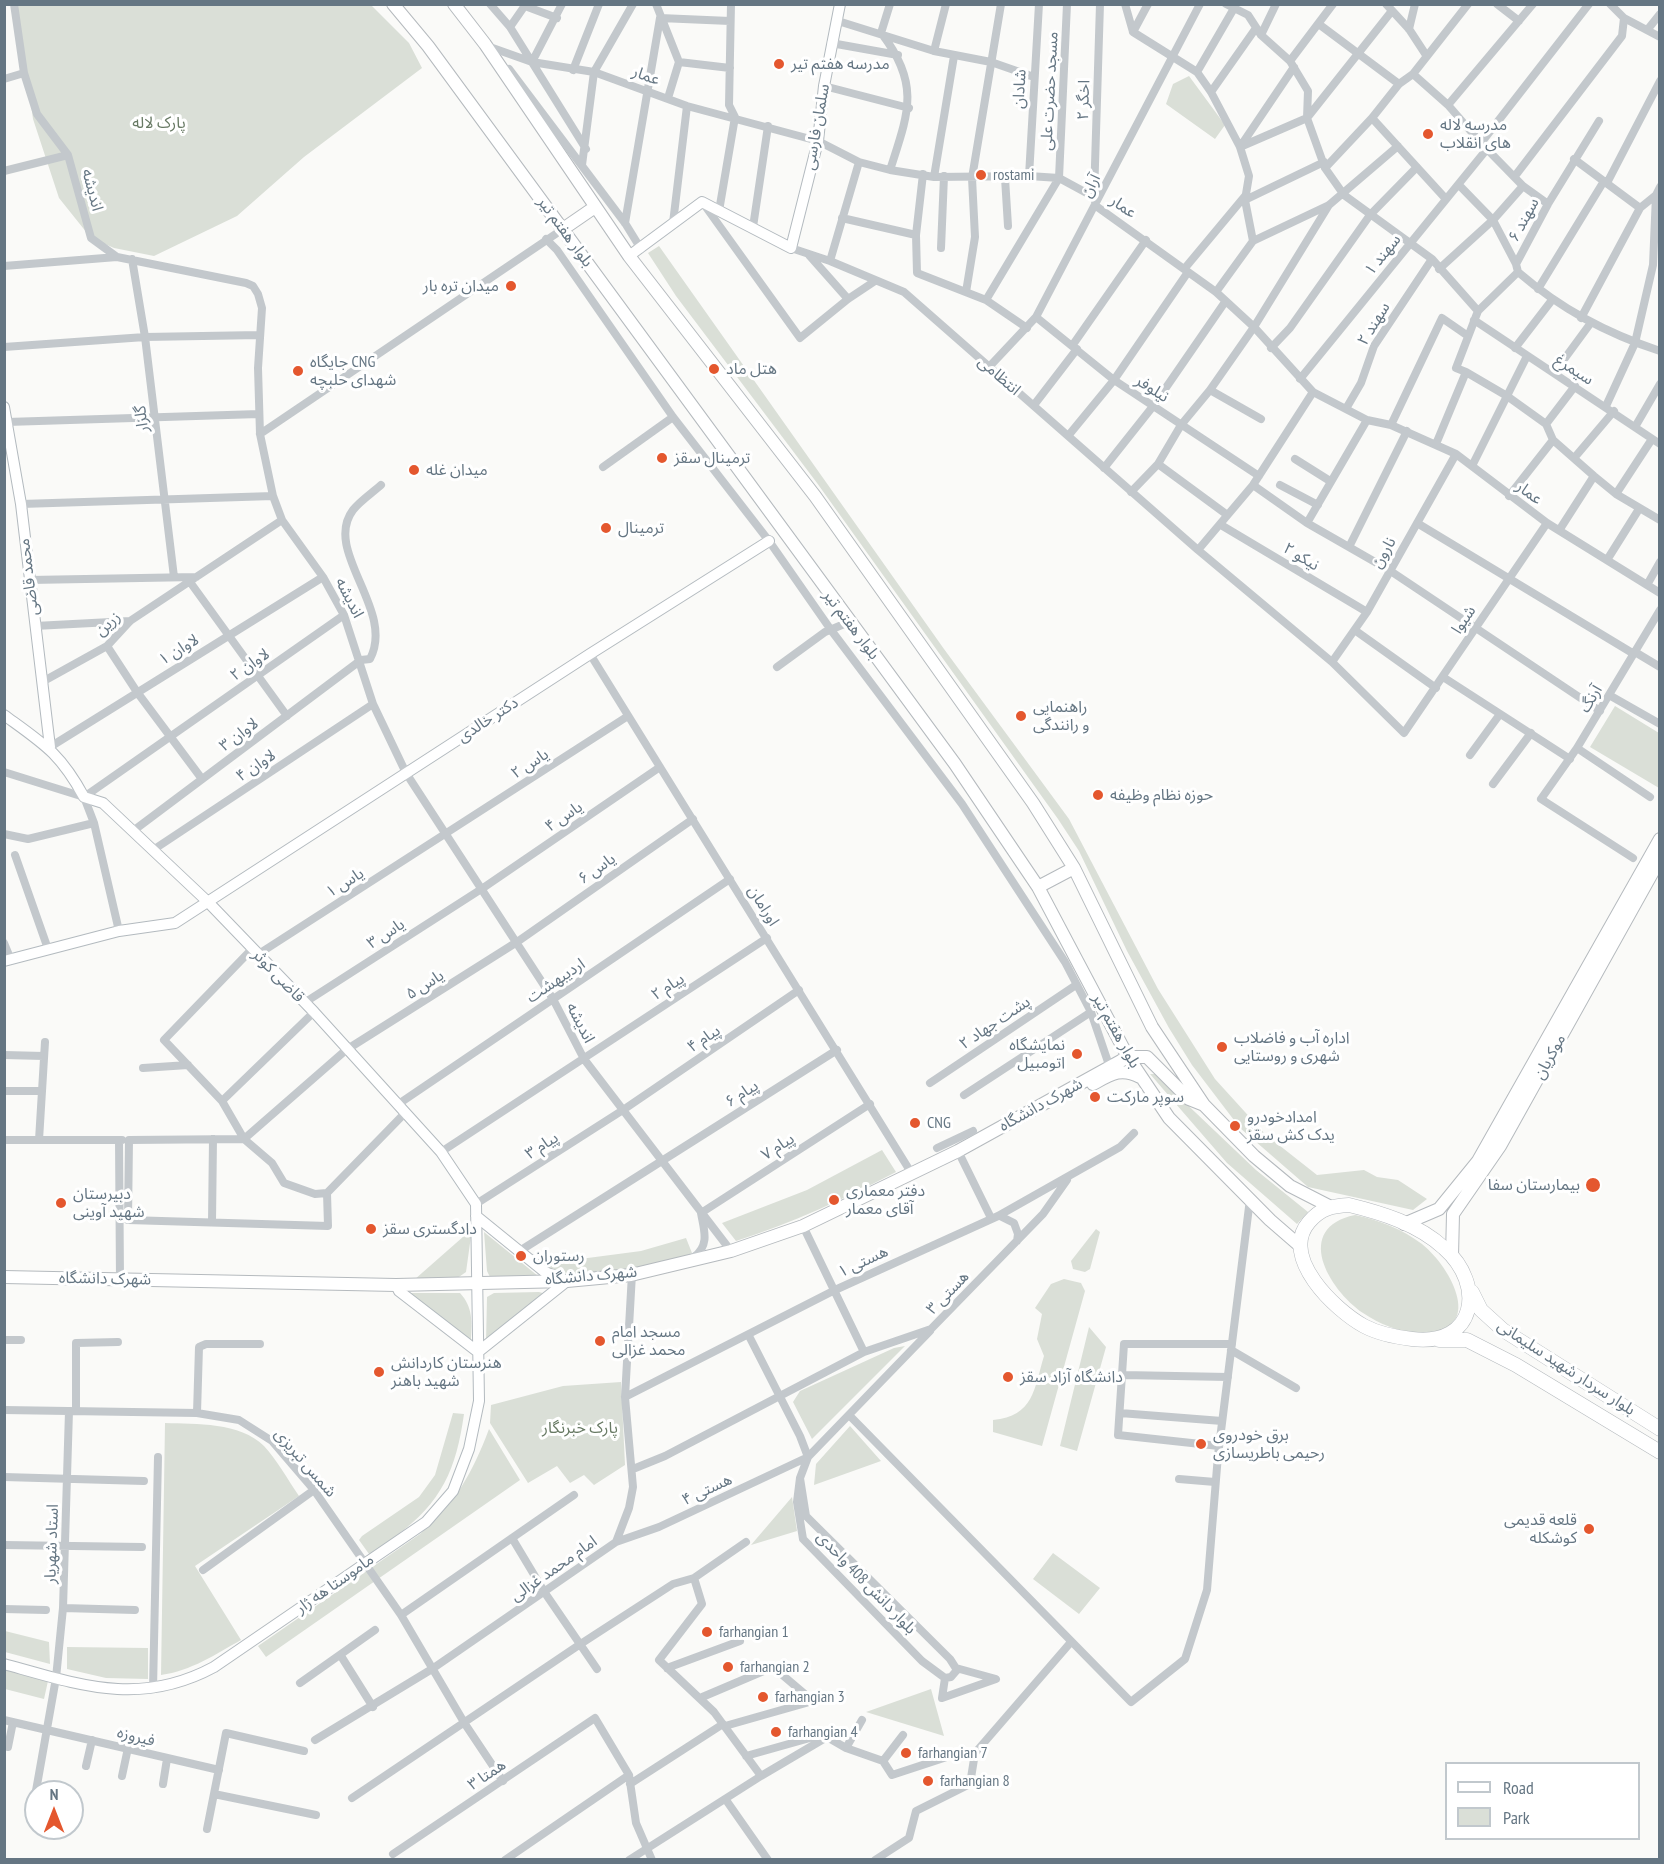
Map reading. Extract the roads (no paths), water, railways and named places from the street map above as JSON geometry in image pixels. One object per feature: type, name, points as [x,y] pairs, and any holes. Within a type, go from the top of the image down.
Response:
[{"type":"highway","points":[[1349,1205],[1378,1212],[1404,1224],[1426,1234],[1452,1256],[1470,1291],[1471,1305],[1464,1323],[1439,1340],[1389,1336],[1364,1326],[1322,1291],[1306,1268],[1300,1246],[1306,1225],[1329,1206],[1349,1205]]},
{"type":"highway","name":"بلوار سردار شهید سلیمانی","points":[[1461,1271],[1481,1310],[1503,1330],[1659,1429]]},
{"type":"highway","name":"بلوار سردار شهید سلیمانی","points":[[1439,1340],[1467,1340],[1516,1365],[1659,1452]]},
{"type":"main road","name":"بلوار هفتم تیر","points":[[393,4],[428,46],[955,764],[1038,887],[1128,1056],[1169,1118],[1300,1246]]},
{"type":"main road","name":"بلوار هفتم تیر","points":[[454,4],[489,46],[629,256],[815,496],[1033,803],[1074,868],[1152,1027],[1204,1105],[1254,1156],[1290,1186],[1329,1206]]},
{"type":"main road","name":"سلمان فارسی","points":[[791,248],[818,141],[824,86],[840,4]]},
{"type":"main road","points":[[629,256],[702,202]]},
{"type":"main road","name":"انتظامی","points":[[702,202],[791,248]]},
{"type":"main road","points":[[562,229],[595,207]]},
{"type":"main road","name":"محمد قاضی","points":[[4,407],[21,504],[50,747]]},
{"type":"main road","name":"دکتر خالدی","points":[[8,960],[119,931],[175,923],[769,541]]},
{"type":"main road","points":[[4,715],[50,747],[70,771],[84,797]]},
{"type":"main road","name":"قاضی کوثر","points":[[84,797],[103,803],[209,903],[314,1012],[346,1050],[441,1152],[476,1210],[518,1252],[564,1284]]},
{"type":"main road","points":[[1404,1224],[1439,1209],[1478,1161],[1659,839]]},
{"type":"main road","name":"موکریان","points":[[1452,1256],[1450,1235],[1453,1214],[1500,1146],[1659,859]]},
{"type":"main road","points":[[1038,887],[1074,868]]},
{"type":"main road","points":[[1128,1056],[1147,1057],[1189,1099],[1204,1105]]},
{"type":"main road","name":"شهرک دانشگاه","points":[[4,1277],[398,1288],[564,1284],[632,1278],[805,1229],[912,1174],[959,1153],[1128,1056]]},
{"type":"main road","points":[[632,1278],[740,1255],[805,1229],[1119,1071],[1129,1071],[1142,1078]]},
{"type":"main road","points":[[476,1210],[478,1287]]},
{"type":"main road","points":[[4,1285],[398,1288],[478,1352],[564,1284]]},
{"type":"main road","name":"ماموستا هه ژار","points":[[4,1664],[56,1678],[124,1691],[178,1684],[214,1667],[426,1522],[453,1491],[469,1449],[479,1401],[478,1287]]},
{"type":"street","name":"اندیشه","points":[[14,4],[24,73],[37,114],[68,155],[91,238],[117,257],[253,286],[262,308],[260,434],[273,496],[282,520],[323,577],[344,615],[361,660],[373,704],[406,773],[518,942],[553,999],[584,1059],[731,1251]]},
{"type":"street","points":[[490,4],[510,27],[586,149]]},
{"type":"street","points":[[532,62],[557,18],[562,4]]},
{"type":"street","points":[[573,70],[599,4]]},
{"type":"street","points":[[582,165],[586,149],[594,72],[633,4]]},
{"type":"street","points":[[656,4],[679,62],[668,98]]},
{"type":"street","points":[[719,211],[735,117],[729,105],[731,4]]},
{"type":"street","points":[[881,33],[890,4]]},
{"type":"street","points":[[934,51],[946,4]]},
{"type":"street","points":[[963,291],[975,237],[972,178],[1001,4]]},
{"type":"street","name":"شادان","points":[[1029,176],[1039,4]]},
{"type":"street","name":"مسجد حضرت علی","points":[[1059,178],[1067,4]]},
{"type":"street","name":"اخگر ۲","points":[[1095,201],[1100,4]]},
{"type":"street","points":[[1125,4],[1133,32],[1197,72],[1211,92],[1240,147],[1249,176],[1245,198],[1252,241]]},
{"type":"street","points":[[1133,32],[1148,4]]},
{"type":"street","name":"آران","points":[[989,367],[1036,317],[1200,4]]},
{"type":"street","points":[[1248,15],[1251,4]]},
{"type":"street","points":[[1262,35],[1276,4]]},
{"type":"street","points":[[1240,147],[1333,4]]},
{"type":"street","points":[[1409,29],[1415,4]]},
{"type":"street","points":[[1068,436],[1114,380],[1186,270],[1245,198],[1324,165],[1372,118],[1399,84],[1413,74],[1468,4]]},
{"type":"street","points":[[1497,4],[1519,21]]},
{"type":"street","points":[[1448,105],[1533,4]]},
{"type":"street","name":"سهند ۱","points":[[1300,379],[1445,198],[1459,185],[1484,146],[1589,4]]},
{"type":"street","points":[[1610,4],[1624,18],[1659,37]]},
{"type":"street","points":[[510,27],[525,5],[557,18]]},
{"type":"street","points":[[1197,72],[1229,7],[1248,15],[1262,35],[1292,64],[1308,91],[1307,117],[1324,165],[1344,195],[1432,259],[1478,311]]},
{"type":"street","points":[[1240,147],[1307,117],[1358,53],[1388,8],[1409,29],[1426,55]]},
{"type":"street","points":[[1648,29],[1659,14]]},
{"type":"street","points":[[660,18],[730,21]]},
{"type":"street","points":[[625,223],[660,18]]},
{"type":"street","points":[[1515,176],[1622,36],[1624,18]]},
{"type":"street","points":[[838,21],[934,51],[991,62],[1034,77]]},
{"type":"street","points":[[1320,25],[1399,84]]},
{"type":"street","points":[[1211,92],[1256,28]]},
{"type":"street","points":[[881,33],[898,55],[907,88],[909,108],[890,170]]},
{"type":"street","points":[[831,44],[898,55]]},
{"type":"street","points":[[489,46],[582,165],[625,223],[641,249]]},
{"type":"street","name":"عمار","points":[[489,46],[532,62],[594,72],[687,106],[818,141],[859,162],[890,170],[934,177],[1059,178],[1095,201],[1216,292],[1254,327],[1313,392],[1347,407],[1367,420],[1407,431],[1456,454],[1473,464],[1509,496],[1547,523],[1560,529],[1659,593]]},
{"type":"street","points":[[934,177],[954,56]]},
{"type":"street","points":[[679,62],[730,68]]},
{"type":"street","points":[[4,79],[24,73]]},
{"type":"street","points":[[1413,74],[1448,105],[1523,186],[1548,204]]},
{"type":"street","points":[[1538,289],[1605,182],[1659,81]]},
{"type":"street","points":[[824,86],[909,108]]},
{"type":"street","points":[[673,225],[687,106]]},
{"type":"street","points":[[1372,118],[1445,198]]},
{"type":"street","name":"سهند ۶","points":[[1466,372],[1456,368],[1478,311],[1517,268],[1548,204],[1599,121]]},
{"type":"street","points":[[753,227],[768,126]]},
{"type":"street","points":[[1216,292],[1252,241],[1329,205],[1344,195],[1398,146]]},
{"type":"street","points":[[4,171],[68,155]]},
{"type":"street","points":[[1574,159],[1640,208]]},
{"type":"street","points":[[830,261],[859,162]]},
{"type":"street","points":[[1271,348],[1290,328],[1370,215],[1417,167]]},
{"type":"street","points":[[923,174],[916,235],[917,273],[986,300],[1027,328]]},
{"type":"street","points":[[941,248],[944,176]]},
{"type":"street","points":[[1005,178],[1008,226]]},
{"type":"street","points":[[986,300],[1059,178]]},
{"type":"street","points":[[1459,185],[1493,220],[1517,268],[1538,289],[1590,324],[1659,351]]},
{"type":"street","points":[[1439,269],[1493,220],[1523,186]]},
{"type":"street","points":[[1575,457],[1610,408],[1635,343],[1653,265],[1659,187]]},
{"type":"street","points":[[1581,318],[1640,208],[1658,196]]},
{"type":"street","points":[[702,202],[800,338],[848,299],[875,281]]},
{"type":"street","points":[[1131,492],[1158,464],[1181,425],[1210,390],[1254,327],[1329,205]]},
{"type":"street","points":[[842,218],[916,235]]},
{"type":"street","points":[[260,434],[562,229]]},
{"type":"street","points":[[546,239],[557,250],[673,417],[769,541],[831,630],[962,804],[1065,962],[1091,1012],[1105,1068]]},
{"type":"street","points":[[1034,405],[1146,240]]},
{"type":"street","name":"انتظامی","points":[[791,248],[830,261],[904,292],[1198,550],[1332,662],[1404,733]]},
{"type":"street","points":[[808,254],[848,299]]},
{"type":"street","points":[[4,266],[117,257]]},
{"type":"street","name":"گلزار","points":[[132,259],[145,337],[174,577]]},
{"type":"street","name":"سهند ۲","points":[[1347,407],[1361,383],[1374,346],[1432,259]]},
{"type":"street","points":[[1515,348],[1552,300]]},
{"type":"street","points":[[1104,468],[1154,405],[1225,302]]},
{"type":"street","name":"نیلوفر","points":[[1036,317],[1114,380],[1259,476]]},
{"type":"street","points":[[1391,425],[1442,318],[1468,336]]},
{"type":"street","name":"سیمرغ","points":[[1474,320],[1610,408],[1656,441]]},
{"type":"street","points":[[1554,373],[1590,324]]},
{"type":"street","points":[[4,347],[145,337],[260,335]]},
{"type":"street","points":[[1473,464],[1527,356]]},
{"type":"street","points":[[1436,444],[1466,372],[1507,396],[1546,424],[1553,440],[1616,494],[1639,509],[1658,515]]},
{"type":"street","points":[[1635,427],[1659,384]]},
{"type":"street","points":[[1546,424],[1575,386]]},
{"type":"street","points":[[1210,390],[1261,419]]},
{"type":"street","points":[[1198,550],[1221,525],[1226,514],[1253,485],[1313,392]]},
{"type":"street","points":[[7,422],[259,414]]},
{"type":"street","points":[[603,467],[673,417]]},
{"type":"street","points":[[1307,523],[1367,420]]},
{"type":"street","points":[[1348,547],[1407,431]]},
{"type":"street","points":[[1509,496],[1553,440]]},
{"type":"street","points":[[1616,494],[1656,441]]},
{"type":"street","name":"نارون","points":[[1332,662],[1368,612],[1389,570],[1456,454]]},
{"type":"street","points":[[1295,459],[1330,481]]},
{"type":"street","points":[[1158,464],[1226,514]]},
{"type":"street","points":[[1560,529],[1594,476]]},
{"type":"street","points":[[1280,484],[1318,505]]},
{"type":"street","name":"لاوان ۳","points":[[133,831],[361,660],[370,659],[377,645],[377,626],[347,545],[346,527],[352,510],[381,485]]},
{"type":"street","points":[[1253,485],[1307,523],[1389,570],[1600,711]]},
{"type":"street","points":[[21,504],[273,496]]},
{"type":"street","points":[[1607,561],[1639,509]]},
{"type":"street","name":"زرین","points":[[42,682],[107,646],[130,621],[282,520]]},
{"type":"street","points":[[1417,523],[1659,667]]},
{"type":"street","name":"شیوا","points":[[1404,733],[1547,523]]},
{"type":"street","name":"نیکو ۲","points":[[1221,525],[1368,612]]},
{"type":"street","points":[[1647,585],[1659,562]]},
{"type":"street","points":[[30,580],[197,576]]},
{"type":"street","name":"لاوان ۱","points":[[50,747],[323,577]]},
{"type":"street","points":[[190,582],[287,716]]},
{"type":"street","name":"آرنگ","points":[[1633,858],[1541,799],[1577,748],[1659,610]]},
{"type":"street","name":"لاوان ۲","points":[[84,797],[344,615]]},
{"type":"street","points":[[35,626],[130,621]]},
{"type":"street","points":[[777,668],[831,630],[849,622]]},
{"type":"street","points":[[1356,631],[1436,688]]},
{"type":"street","points":[[107,646],[202,779]]},
{"type":"street","name":"اورامان","points":[[590,654],[912,1174]]},
{"type":"street","points":[[1443,677],[1570,759]]},
{"type":"street","points":[[1609,695],[1659,724]]},
{"type":"street","name":"لاوان ۴","points":[[153,850],[373,704]]},
{"type":"street","points":[[1470,755],[1500,714]]},
{"type":"street","name":"یاس ۲","points":[[447,835],[628,716]]},
{"type":"street","points":[[1493,784],[1531,733]]},
{"type":"street","points":[[1577,748],[1650,797]]},
{"type":"street","name":"یاس ۴","points":[[483,888],[660,767]]},
{"type":"street","points":[[4,772],[84,797],[94,823],[119,931]]},
{"type":"street","name":"یاس ۶","points":[[518,942],[693,819]]},
{"type":"street","points":[[4,834],[28,839],[94,823]]},
{"type":"street","name":"یاس ۱","points":[[188,1065],[164,1040],[255,952],[447,835]]},
{"type":"street","points":[[15,855],[48,949]]},
{"type":"street","name":"اردیبهشت","points":[[327,1192],[401,1109],[553,999],[730,879]]},
{"type":"street","name":"یاس ۳","points":[[304,1003],[483,888]]},
{"type":"street","name":"پیام ۲","points":[[441,1152],[767,938]]},
{"type":"street","name":"یاس ۵","points":[[244,1139],[346,1050],[518,942]]},
{"type":"street","points":[[4,943],[8,960]]},
{"type":"street","name":"پشت جهاد ۲","points":[[930,1083],[1076,985]]},
{"type":"street","name":"پیام ۴","points":[[623,1110],[799,990]]},
{"type":"street","points":[[222,1101],[314,1012]]},
{"type":"street","points":[[964,1095],[1091,1012]]},
{"type":"street","points":[[39,1140],[40,1091],[45,1041]]},
{"type":"street","name":"پیام ۶","points":[[518,1252],[837,1050]]},
{"type":"street","points":[[4,1055],[44,1056]]},
{"type":"street","points":[[129,1140],[128,1220],[328,1226],[327,1192],[315,1194],[284,1183],[272,1163],[244,1139],[222,1101],[188,1065],[143,1068]]},
{"type":"street","points":[[4,1091],[40,1091]]},
{"type":"street","name":"پیام ۷","points":[[701,1213],[870,1104]]},
{"type":"street","name":"پیام ۳","points":[[476,1210],[623,1110]]},
{"type":"street","points":[[937,1148],[973,1131]]},
{"type":"street","name":"هستی ۱","points":[[625,1397],[749,1336],[835,1290],[995,1217],[1069,1178],[1120,1147],[1134,1133]]},
{"type":"street","points":[[212,1222],[213,1139]]},
{"type":"street","points":[[4,1140],[244,1139]]},
{"type":"street","points":[[119,1140],[120,1280]]},
{"type":"street","points":[[959,1153],[995,1217],[1007,1217],[1014,1223],[1018,1234],[1017,1242]]},
{"type":"street","name":"هستی ۳","points":[[633,1469],[665,1456],[864,1352],[931,1329],[1043,1214],[1069,1178]]},
{"type":"street","points":[[850,1416],[1131,1702],[1185,1659],[1207,1590],[1215,1482],[1250,1199]]},
{"type":"street","points":[[691,1260],[703,1250],[706,1243],[701,1213]]},
{"type":"street","points":[[805,1229],[864,1352]]},
{"type":"street","name":"امام محمد غزالی","points":[[315,1740],[432,1670],[616,1542],[629,1508],[633,1487],[625,1397],[632,1278]]},
{"type":"street","points":[[800,1478],[808,1457],[850,1416],[931,1329]]},
{"type":"street","points":[[749,1336],[808,1457]]},
{"type":"street","points":[[4,1340],[21,1340]]},
{"type":"street","name":"استاد شهریار","points":[[38,1780],[56,1678],[63,1608],[76,1343],[118,1342]]},
{"type":"street","points":[[197,1413],[200,1347],[206,1344],[260,1344]]},
{"type":"street","points":[[1219,1446],[1118,1435],[1124,1344],[1231,1347],[1296,1388]]},
{"type":"street","points":[[1123,1375],[1228,1377]]},
{"type":"street","name":"شمس تبریزی","points":[[4,1410],[197,1413],[239,1420],[272,1441],[314,1490],[366,1563],[401,1615],[465,1724],[503,1781]]},
{"type":"street","points":[[1120,1413],[1222,1421]]},
{"type":"street","points":[[153,1689],[158,1457]]},
{"type":"street","name":"هستی ۴","points":[[616,1542],[659,1527],[808,1457]]},
{"type":"street","points":[[4,1477],[144,1480]]},
{"type":"street","name":"بلوار دانش 408 واحدی","points":[[800,1478],[806,1516],[947,1655],[956,1668]]},
{"type":"street","name":"بلوار دانش 408 واحدی","points":[[800,1478],[797,1502],[804,1539],[922,1660],[945,1678]]},
{"type":"street","points":[[1179,1479],[1215,1482]]},
{"type":"street","points":[[203,1570],[314,1490]]},
{"type":"street","points":[[401,1615],[574,1495]]},
{"type":"street","points":[[512,1538],[545,1593],[597,1669]]},
{"type":"street","points":[[352,1798],[579,1645],[673,1584],[694,1578],[746,1542]]},
{"type":"street","points":[[4,1545],[142,1547]]},
{"type":"street","points":[[694,1578],[702,1604],[659,1660],[700,1698],[724,1725],[762,1776]]},
{"type":"street","points":[[63,1608],[135,1610]]},
{"type":"street","points":[[4,1609],[46,1610]]},
{"type":"street","points":[[300,1683],[375,1630]]},
{"type":"street","points":[[667,1668],[740,1641]]},
{"type":"street","points":[[875,1860],[909,1838],[916,1811],[970,1784],[975,1753],[1071,1642]]},
{"type":"street","points":[[341,1656],[373,1707]]},
{"type":"street","points":[[630,1784],[724,1725],[813,1701],[773,1667],[700,1698]]},
{"type":"street","points":[[956,1668],[996,1679],[942,1698],[945,1678],[951,1677],[956,1668]]},
{"type":"street","name":"همتا ۳","points":[[393,1854],[595,1718],[629,1775]]},
{"type":"street","name":"فیروزه","points":[[4,1720],[219,1770]]},
{"type":"street","points":[[846,1748],[862,1720]]},
{"type":"street","points":[[8,1747],[14,1722]]},
{"type":"street","points":[[207,1829],[226,1733],[304,1750]]},
{"type":"street","points":[[884,1761],[903,1735]]},
{"type":"street","points":[[747,1756],[817,1736]]},
{"type":"street","points":[[629,1860],[827,1737],[846,1748],[884,1761],[892,1775],[962,1752]]},
{"type":"street","points":[[86,1766],[92,1740]]},
{"type":"street","points":[[122,1776],[128,1748]]},
{"type":"street","points":[[163,1784],[168,1759]]},
{"type":"street","points":[[505,1860],[629,1775],[636,1823],[645,1849],[652,1860]]},
{"type":"street","points":[[214,1794],[316,1815]]},
{"type":"street","points":[[726,1800],[768,1860]]},
{"type":"place","name":"مدرسه هفتم تیر","points":[[779,64]]},
{"type":"place","name":"مدرسه لاله های انقلاب","points":[[1428,134]]},
{"type":"place","name":"rostami","points":[[981,175]]},
{"type":"place","name":"میدان تره بار","points":[[511,286]]},
{"type":"place","name":"هتل ماد","points":[[714,369]]},
{"type":"place","name":"جایگاه CNG شهدای حلبچه","points":[[298,371]]},
{"type":"place","name":"ترمینال سقز","points":[[662,458]]},
{"type":"place","name":"میدان غله","points":[[414,470]]},
{"type":"place","name":"ترمینال","points":[[606,528]]},
{"type":"place","name":"راهنمایی و رانندگی","points":[[1021,716]]},
{"type":"place","name":"حوزه نظام وظیفه","points":[[1098,795]]},
{"type":"place","name":"اداره آب و فاضلاب شهری و روستایی","points":[[1222,1047]]},
{"type":"place","name":"نمایشگاه اتومبیل","points":[[1077,1054]]},
{"type":"place","name":"سوپر مارکت","points":[[1095,1097]]},
{"type":"place","name":"CNG","points":[[915,1123]]},
{"type":"place","name":"امدادخودرو یدک کش سقز","points":[[1235,1126]]},
{"type":"place","name":"بیمارستان سفا","points":[[1593,1185]]},
{"type":"place","name":"دفتر معماری آقای معمار","points":[[834,1200]]},
{"type":"place","name":"دبیرستان شهید آوینی","points":[[61,1203]]},
{"type":"place","name":"دادگستری سقز","points":[[371,1229]]},
{"type":"place","name":"رستوران","points":[[521,1256]]},
{"type":"place","name":"مسجد امام محمد غزالی","points":[[600,1341]]},
{"type":"place","name":"هنرستان کاردانش شهید باهنر","points":[[379,1372]]},
{"type":"place","name":"دانشگاه آزاد سقز","points":[[1008,1377]]},
{"type":"place","name":"برق خودروی رحیمی باطریسازی","points":[[1201,1444]]},
{"type":"place","name":"قلعه قدیمی کوشکله","points":[[1589,1529]]},
{"type":"place","name":"farhangian 1","points":[[707,1632]]},
{"type":"place","name":"farhangian 2","points":[[728,1667]]},
{"type":"place","name":"farhangian 3","points":[[763,1697]]},
{"type":"place","name":"farhangian 4","points":[[776,1732]]},
{"type":"place","name":"farhangian 7","points":[[906,1753]]},
{"type":"place","name":"farhangian 8","points":[[928,1781]]},
{"type":"park label","name":"پارک لاله","points":[[159,123]]},
{"type":"park label","name":"پارک خبرنگار","points":[[580,1428]]}]
